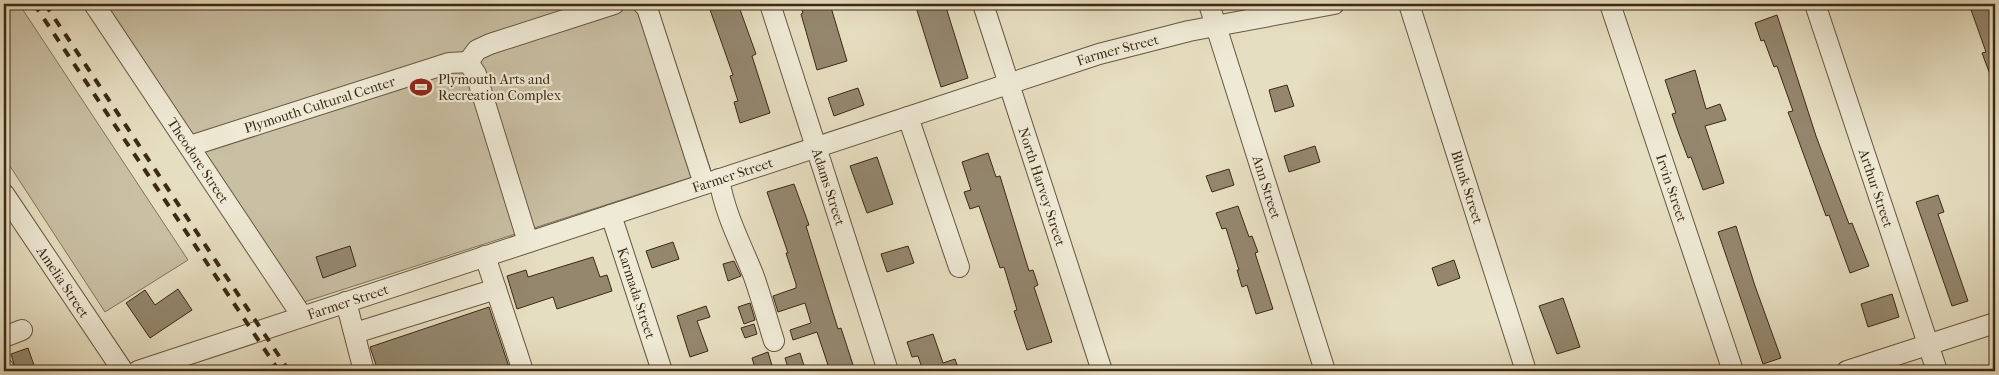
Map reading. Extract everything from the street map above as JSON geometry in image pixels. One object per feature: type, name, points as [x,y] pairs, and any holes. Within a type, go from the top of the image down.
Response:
[{"type":"street","name":"Theodore Street","points":[[94,4],[302,316]]},
{"type":"street","points":[[528,242],[476,74],[468,62],[478,50],[490,44],[614,4]]},
{"type":"street","points":[[643,4],[647,8],[711,182],[725,206],[736,238],[753,274],[774,341]]},
{"type":"street","name":"Adams Street","points":[[770,4],[888,371]]},
{"type":"street","name":"North Harvey Street","points":[[982,4],[1102,371]]},
{"type":"street","name":"Ann Street","points":[[1209,4],[1325,371]]},
{"type":"street","name":"Farmer Street","points":[[138,371],[1113,50],[1216,25],[1334,4]]},
{"type":"street","name":"Blunk Street","points":[[1409,4],[1526,371]]},
{"type":"street","name":"Irvin Street","points":[[1610,4],[1733,371]]},
{"type":"street","name":"Arthur Street","points":[[1815,4],[1937,371]]},
{"type":"street","name":"Plymouth Cultural Center","points":[[190,146],[449,63],[468,62]]},
{"type":"street","points":[[908,117],[959,267]]},
{"type":"street","name":"Amelia Street","points":[[4,194],[123,371]]},
{"type":"street","name":"Karmada Street","points":[[611,214],[662,371]]},
{"type":"street","points":[[485,256],[523,371]]},
{"type":"street","points":[[355,333],[496,289]]},
{"type":"street","points":[[346,302],[364,371]]},
{"type":"street","points":[[1847,371],[1995,323]]},
{"type":"shaded area","points":[[4,4],[19,4],[188,260],[105,312],[4,157]]},
{"type":"shaded area","name":"Plymouth Arts and Recreation Complex","points":[[104,4],[656,4],[711,171],[301,303]]},
{"type":"building","points":[[708,4],[738,4],[756,54],[752,56],[770,113],[740,123],[734,102],[738,101],[730,76],[733,75]]},
{"type":"building","points":[[800,4],[830,4],[847,61],[817,70],[801,14],[803,13]]},
{"type":"building","points":[[915,4],[945,4],[968,78],[941,87]]},
{"type":"building","points":[[1969,4],[1995,4],[1995,85],[1982,53],[1986,52]]},
{"type":"building","points":[[1777,15],[1816,136],[1849,224],[1852,223],[1869,266],[1850,273],[1829,215],[1826,216],[1788,112],[1793,111],[1777,66],[1774,67],[1764,40],[1761,41],[1755,23]]},
{"type":"building","points":[[1695,70],[1706,109],[1720,104],[1726,120],[1705,126],[1724,183],[1703,190],[1691,157],[1688,158],[1672,114],[1676,113],[1665,80]]},
{"type":"building","points":[[1287,85],[1294,106],[1275,112],[1269,90]]},
{"type":"building","points":[[858,88],[864,105],[834,116],[828,98]]},
{"type":"building","points":[[1315,146],[1320,162],[1289,172],[1284,156]]},
{"type":"building","points":[[988,153],[996,177],[1000,176],[1029,271],[1033,270],[1038,285],[1034,287],[1052,342],[1027,350],[1014,311],[1017,310],[1004,267],[1000,268],[979,206],[970,209],[964,192],[971,190],[962,162]]},
{"type":"building","points":[[877,157],[893,204],[867,213],[850,166]]},
{"type":"building","points":[[1229,169],[1234,185],[1212,192],[1206,176]]},
{"type":"building","points":[[794,184],[809,225],[806,226],[838,329],[841,328],[855,371],[830,371],[817,332],[793,340],[790,330],[811,323],[805,303],[778,312],[773,296],[796,288],[796,284],[786,253],[788,253],[767,192]]},
{"type":"building","points":[[1938,195],[1944,212],[1938,214],[1968,301],[1952,306],[1916,202]]},
{"type":"building","points":[[1238,206],[1249,237],[1252,236],[1258,252],[1255,253],[1273,309],[1256,314],[1247,285],[1242,287],[1237,270],[1239,270],[1226,228],[1222,229],[1216,213]]},
{"type":"building","points":[[1736,226],[1781,358],[1763,364],[1718,232]]},
{"type":"building","points":[[673,242],[679,259],[652,268],[646,251]]},
{"type":"building","points":[[350,246],[356,266],[323,278],[316,257]]},
{"type":"building","points":[[908,246],[914,263],[887,272],[881,254]]},
{"type":"building","points":[[593,257],[600,277],[607,275],[612,291],[557,309],[553,297],[517,309],[507,276],[526,270],[528,277]]},
{"type":"building","points":[[1454,260],[1460,278],[1438,286],[1432,268]]},
{"type":"building","points":[[734,261],[741,276],[728,281],[723,264]]},
{"type":"building","points":[[178,289],[192,310],[150,338],[126,303],[145,290],[155,305]]},
{"type":"building","points":[[1892,294],[1899,317],[1868,327],[1861,304]]},
{"type":"building","points":[[1563,298],[1580,347],[1557,354],[1539,306]]},
{"type":"building","points":[[750,303],[755,320],[744,324],[738,307]]},
{"type":"building","points":[[706,306],[710,317],[697,321],[708,351],[690,357],[677,316]]},
{"type":"building","points":[[489,307],[509,367],[496,371],[378,371],[370,347]]},
{"type":"building","points":[[754,324],[757,334],[745,338],[741,328]]},
{"type":"building","points":[[933,334],[943,363],[955,359],[959,371],[923,371],[918,356],[912,357],[907,342]]},
{"type":"building","points":[[28,348],[36,371],[16,371],[11,354]]},
{"type":"building","points":[[768,352],[773,369],[756,371],[752,358]]},
{"type":"building","points":[[800,353],[805,369],[789,371],[785,358]]},
{"type":"railway","points":[[34,4],[279,371]]},
{"type":"railway","points":[[45,4],[289,371]]},
{"type":"place","name":"Plymouth Arts and Recreation Complex","points":[[421,87]]}]
